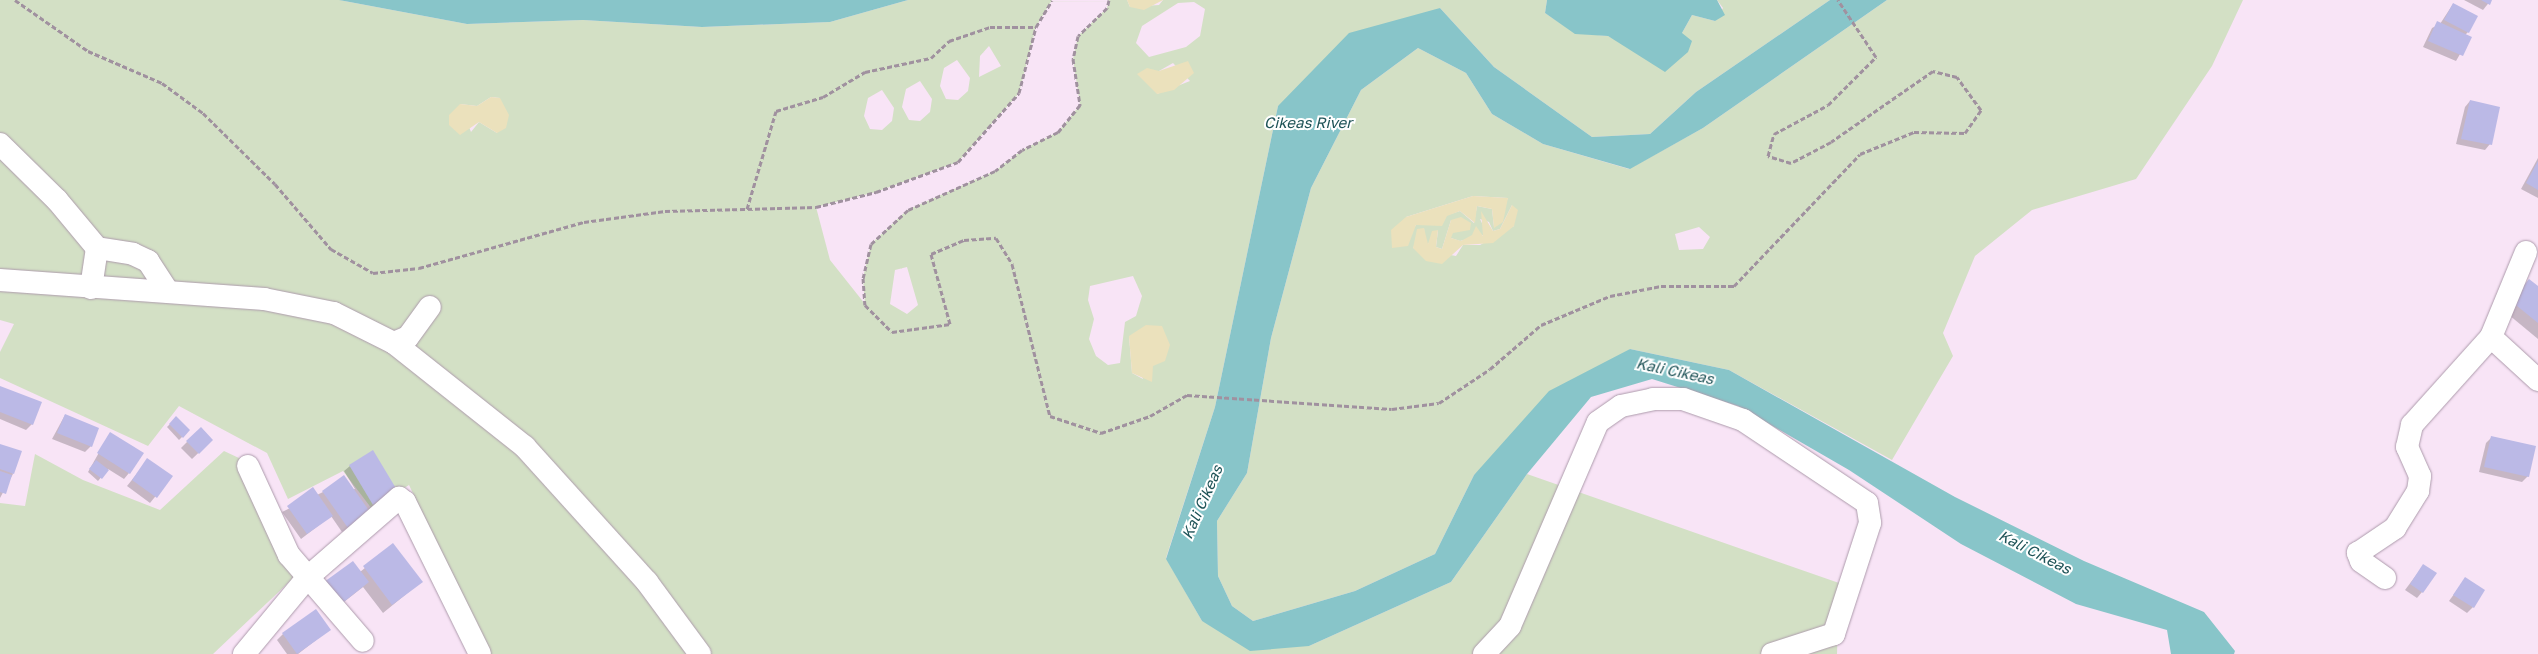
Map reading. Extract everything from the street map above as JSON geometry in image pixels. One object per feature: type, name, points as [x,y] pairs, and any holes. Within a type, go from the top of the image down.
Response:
[{"type":"street","points":[[0,144],[57,200],[96,248],[133,254],[148,261],[167,290]]},
{"type":"street","points":[[91,288],[96,248]]},
{"type":"street","points":[[2385,578],[2361,561],[2358,554],[2395,528],[2418,491],[2420,476],[2407,447],[2412,425],[2492,337],[2526,252]]},
{"type":"street","points":[[0,280],[91,288],[167,290],[264,299],[334,314],[394,342],[525,447],[647,582],[700,654]]},
{"type":"street","points":[[394,342],[408,338],[430,307]]},
{"type":"street","points":[[2492,337],[2538,380]]},
{"type":"street","points":[[1484,654],[1510,626],[1598,422],[1622,406],[1653,399],[1683,399],[1743,420],[1868,503],[1870,523],[1834,634],[1772,654]]},
{"type":"street","points":[[248,466],[290,555],[363,641]]},
{"type":"street","points":[[244,654],[308,577],[402,500],[480,654]]},
{"type":"path","points":[[15,0],[88,51],[162,83],[203,113],[275,184],[331,248],[373,273],[419,268],[584,222],[665,211],[816,207],[876,192],[958,162],[1019,93],[1036,27],[1052,0]]},
{"type":"path","points":[[1109,0],[1107,8],[1078,36],[1073,59],[1080,105],[1058,132],[1022,150],[995,171],[908,210],[871,244],[863,278],[866,305],[892,332],[950,324],[931,254],[964,240],[996,238],[1012,264],[1050,416],[1101,433],[1150,416],[1186,395],[1277,403],[1392,409],[1439,403],[1490,369],[1540,325],[1610,296],[1661,286],[1734,286],[1860,154],[1914,132],[1965,133],[1981,110],[1957,77],[1932,71],[1893,102],[1791,163],[1768,156],[1774,134],[1828,105],[1876,57],[1838,0]]},
{"type":"path","points":[[747,209],[776,110],[823,97],[865,72],[930,58],[949,41],[990,27],[1036,27]]},
{"type":"shaded area","points":[[0,0],[339,0],[467,24],[583,20],[702,27],[830,22],[908,0],[1052,0],[1036,27],[1019,93],[958,162],[876,192],[816,207],[830,260],[865,304],[863,278],[871,244],[907,210],[995,171],[1022,150],[1058,132],[1080,105],[1073,59],[1078,36],[1107,8],[1109,0],[1127,0],[1130,7],[1159,5],[1163,0],[1547,0],[1545,13],[1575,33],[1608,36],[1635,50],[1682,33],[1692,15],[1715,21],[1723,8],[1717,0],[1830,0],[1696,92],[1650,134],[1592,137],[1494,67],[1440,8],[1278,106],[1215,407],[1166,558],[1202,621],[1309,646],[1451,582],[1527,474],[1839,583],[1837,654],[490,654],[409,485],[372,509],[343,471],[288,499],[267,453],[179,406],[148,446],[0,378],[0,352],[14,324],[0,320]],"holes":[[[1194,2],[1205,9],[1200,36],[1186,47],[1149,57],[1136,43],[1142,26],[1178,3]],[[989,46],[1001,66],[979,77],[980,56]],[[957,60],[970,78],[968,91],[958,100],[946,99],[940,86],[944,68]],[[1173,63],[1190,81],[1157,94],[1159,71]],[[920,81],[932,99],[930,112],[920,121],[909,120],[902,107],[906,89]],[[882,90],[894,108],[892,121],[882,130],[870,129],[864,116],[868,98]],[[491,97],[500,98],[497,133],[479,122],[471,132],[460,104],[477,106]],[[907,267],[918,305],[907,314],[890,304],[895,270]],[[1133,276],[1142,296],[1136,316],[1125,322],[1120,363],[1108,365],[1096,356],[1089,339],[1094,319],[1088,300],[1090,286]],[[1129,336],[1143,379],[1132,373]]]},
{"type":"shaded area","points":[[1887,0],[2243,0],[2212,66],[2136,179],[2032,210],[1975,256],[1943,333],[1953,356],[1892,460],[1729,370],[1630,349],[1474,475],[1435,554],[1355,591],[1253,621],[1232,606],[1218,576],[1217,521],[1247,473],[1271,338],[1311,188],[1361,90],[1418,48],[1466,73],[1492,114],[1543,144],[1629,169],[1703,128]],"holes":[[[1473,196],[1508,198],[1494,227],[1492,209],[1477,206],[1474,223],[1460,211],[1416,225],[1410,235],[1406,217]],[[1512,205],[1514,226],[1480,245],[1463,245],[1456,256],[1413,248],[1424,228],[1425,243],[1428,244],[1438,230],[1436,247],[1442,249],[1451,220],[1451,238],[1460,241],[1487,234],[1480,219],[1489,222],[1493,231],[1500,229]],[[1699,227],[1710,237],[1703,249],[1679,250],[1675,234]]]},
{"type":"shaded area","points":[[224,451],[256,466],[304,568],[213,654],[0,654],[0,503],[25,506],[35,454],[83,480],[160,510]]},
{"type":"sand","points":[[1127,0],[1163,0],[1144,10],[1130,7]]},
{"type":"sand","points":[[1188,61],[1194,73],[1174,90],[1157,94],[1137,74],[1147,68],[1159,71]]},
{"type":"sand","points":[[491,97],[500,98],[509,115],[506,128],[497,133],[479,122],[460,135],[449,125],[449,115],[460,104],[477,106]]},
{"type":"sand","points":[[1473,196],[1508,198],[1503,222],[1494,228],[1492,209],[1477,206],[1475,223],[1460,211],[1447,216],[1442,226],[1416,225],[1408,246],[1392,248],[1391,230],[1406,217]]},
{"type":"sand","points":[[1512,205],[1518,210],[1514,226],[1493,243],[1463,245],[1442,264],[1426,261],[1413,248],[1417,229],[1424,228],[1428,244],[1432,231],[1438,230],[1436,247],[1442,249],[1451,220],[1461,217],[1471,223],[1470,230],[1453,233],[1451,238],[1461,241],[1472,235],[1476,226],[1483,236],[1481,211],[1493,231],[1500,229]]},
{"type":"sand","points":[[1146,325],[1162,326],[1170,345],[1165,361],[1153,366],[1152,382],[1132,373],[1129,336]]},
{"type":"water","points":[[339,0],[908,0],[830,22],[702,27],[583,20],[467,24]]},
{"type":"water","points":[[1547,0],[1717,0],[1725,15],[1715,21],[1692,15],[1682,33],[1692,41],[1688,52],[1665,72],[1608,36],[1575,34],[1545,13]]},
{"type":"water","name":"Cikeas River","points":[[1830,0],[1887,0],[1703,128],[1630,169],[1543,144],[1492,114],[1466,73],[1418,48],[1361,90],[1311,188],[1271,338],[1247,473],[1217,521],[1218,576],[1232,606],[1253,621],[1355,591],[1435,554],[1474,475],[1549,391],[1630,349],[1729,370],[1955,497],[2084,561],[2204,612],[2235,651],[2234,654],[2171,654],[2167,630],[2076,604],[1961,544],[1849,470],[1738,406],[1652,379],[1591,397],[1527,474],[1451,582],[1309,646],[1250,651],[1202,621],[1166,559],[1215,407],[1278,106],[1349,33],[1440,8],[1494,67],[1592,137],[1650,134],[1696,92]]},
{"type":"building","points":[[2481,0],[2492,0],[2490,5]]},
{"type":"building","points":[[2453,3],[2478,16],[2469,33],[2444,20]]},
{"type":"building","points":[[2437,21],[2472,37],[2463,56],[2428,41]]},
{"type":"building","points":[[2470,100],[2500,107],[2492,145],[2461,139]]},
{"type":"building","points":[[2538,161],[2538,190],[2526,183]]},
{"type":"building","points":[[2529,279],[2538,286],[2538,323],[2511,301]]},
{"type":"building","points":[[0,386],[42,402],[33,425],[0,412]]},
{"type":"building","points":[[65,414],[99,428],[92,447],[57,433]]},
{"type":"building","points":[[176,416],[190,430],[183,438],[169,424]]},
{"type":"building","points":[[201,427],[213,440],[199,454],[186,441]]},
{"type":"building","points":[[110,432],[144,453],[130,474],[97,453]]},
{"type":"building","points":[[2491,436],[2536,446],[2529,477],[2484,467]]},
{"type":"building","points":[[0,444],[22,451],[14,474],[0,469]]},
{"type":"building","points":[[373,450],[397,490],[373,505],[349,465]]},
{"type":"building","points":[[147,458],[173,476],[157,498],[132,480]]},
{"type":"building","points":[[96,460],[109,470],[102,479],[89,469]]},
{"type":"building","points":[[0,471],[12,475],[6,494],[0,492]]},
{"type":"building","points":[[344,475],[370,512],[348,528],[322,491]]},
{"type":"building","points":[[313,487],[333,516],[307,534],[287,506]]},
{"type":"building","points":[[393,543],[423,582],[392,605],[363,566]]},
{"type":"building","points":[[353,561],[369,582],[341,604],[324,582]]},
{"type":"building","points":[[2423,564],[2437,573],[2423,593],[2410,584]]},
{"type":"building","points":[[2465,577],[2485,590],[2474,608],[2453,595]]},
{"type":"building","points":[[316,609],[331,630],[297,654],[282,633]]},
{"type":"water label","name":"Kali Cikeas","points":[[1675,371]]},
{"type":"water label","name":"Kali Cikeas","points":[[1202,502]]},
{"type":"water label","name":"Kali Cikeas","points":[[2035,552]]}]
